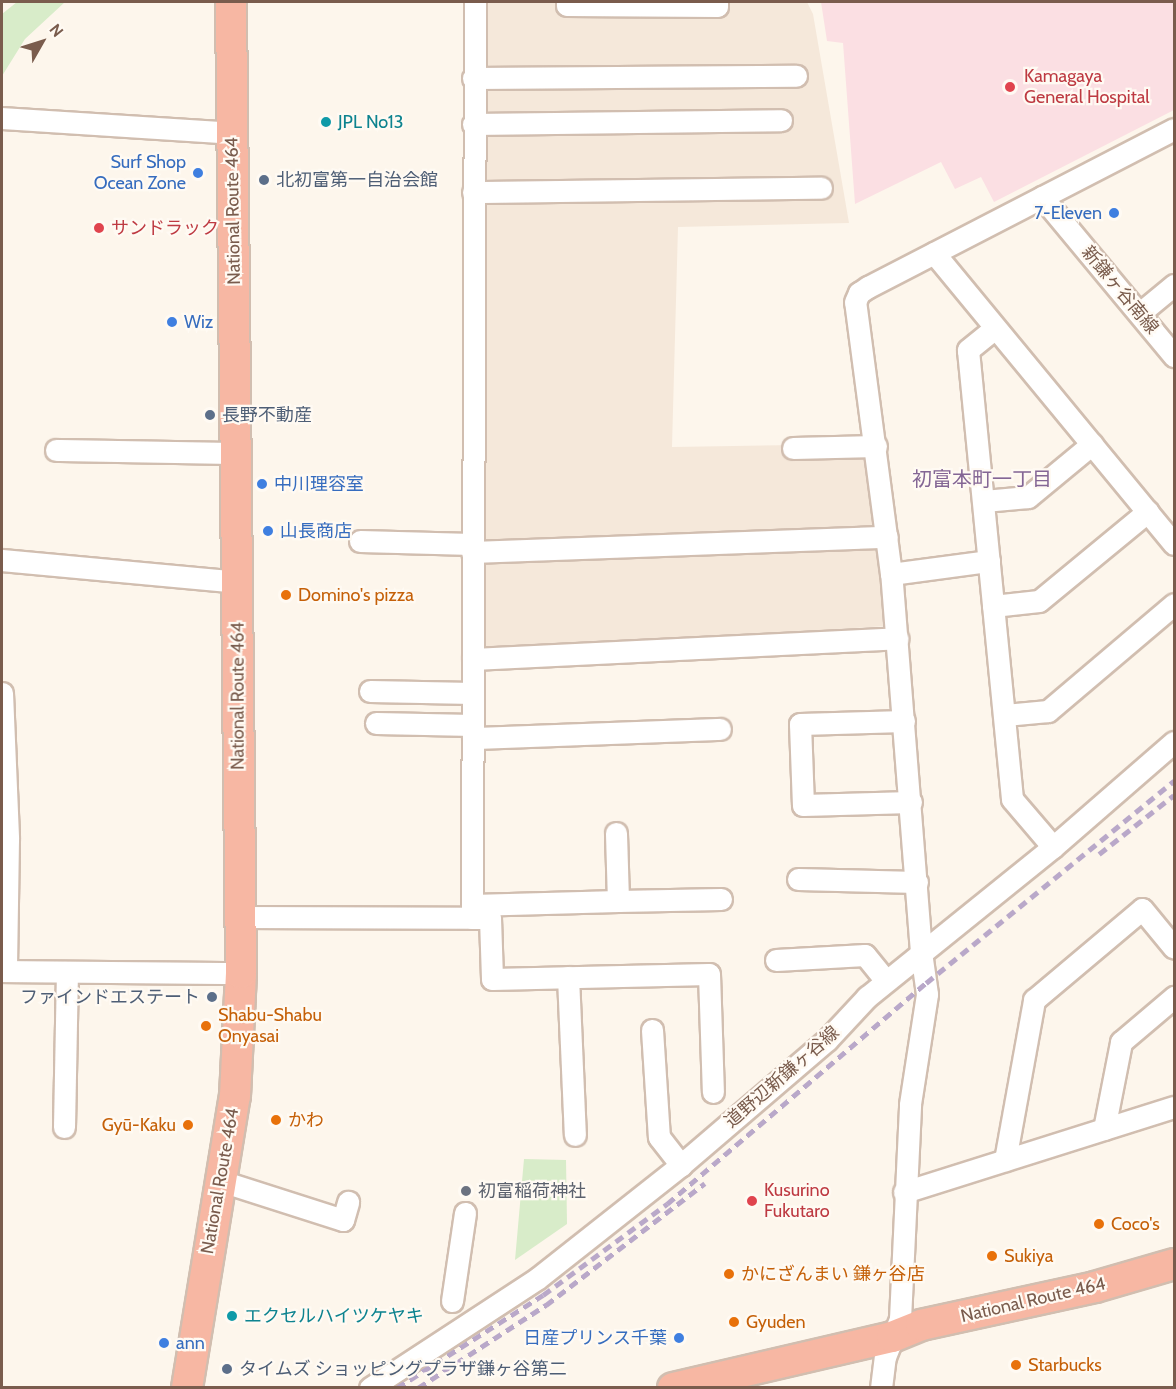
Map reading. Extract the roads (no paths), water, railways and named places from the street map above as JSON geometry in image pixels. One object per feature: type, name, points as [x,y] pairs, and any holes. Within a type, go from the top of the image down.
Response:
[{"type":"highway","name":"National Route 464","points":[[187,1388],[235,1096],[240,973],[231,2]]},
{"type":"highway","name":"National Route 464","points":[[673,1388],[892,1337],[921,1325],[1095,1287],[1174,1264]]},
{"type":"highway","name":"National Route 464","points":[[892,1337],[923,1335],[1013,1318],[1174,1282]]},
{"type":"street","points":[[472,911],[475,2]]},
{"type":"street","points":[[567,2],[717,6],[717,2]]},
{"type":"street","points":[[473,78],[796,76]]},
{"type":"street","points":[[2,118],[232,133]]},
{"type":"street","points":[[473,124],[781,120]]},
{"type":"street","points":[[881,1388],[885,1357],[900,1319],[904,1192],[910,1104],[927,1009],[891,574],[876,446],[855,302],[859,293],[868,287],[1174,129]]},
{"type":"street","points":[[473,192],[821,188]]},
{"type":"street","name":"新鎌ヶ谷南線","points":[[1042,197],[1174,356]]},
{"type":"street","points":[[934,253],[1174,544]]},
{"type":"street","points":[[1140,313],[1174,285]]},
{"type":"street","points":[[996,328],[968,350],[1012,799],[1053,847]]},
{"type":"street","points":[[984,501],[1028,497],[1092,444]]},
{"type":"street","points":[[794,448],[876,446]]},
{"type":"street","points":[[56,450],[236,453]]},
{"type":"street","points":[[993,606],[1040,601],[1148,511]]},
{"type":"street","points":[[360,541],[472,548],[887,537]]},
{"type":"street","points":[[2,560],[237,582]]},
{"type":"street","points":[[891,574],[989,561]]},
{"type":"street","points":[[1005,715],[1048,711],[1174,604]]},
{"type":"street","points":[[473,659],[897,638]]},
{"type":"street","points":[[370,691],[473,693]]},
{"type":"street","points":[[2,693],[4,971],[240,973]]},
{"type":"street","points":[[904,721],[794,720],[803,805],[911,802]]},
{"type":"street","points":[[376,723],[473,732],[720,729]]},
{"type":"street","name":"道野辺新鎌ヶ谷線","points":[[370,1388],[538,1278],[681,1165],[827,1040],[886,981],[1053,847],[1174,742]]},
{"type":"street","points":[[616,833],[618,902]]},
{"type":"street","points":[[798,879],[917,882]]},
{"type":"street","points":[[240,917],[472,911],[618,902],[721,899]]},
{"type":"street","points":[[1005,1160],[1034,1000],[1142,909],[1174,948]]},
{"type":"street","points":[[472,911],[490,918],[492,979],[709,974],[713,1092]]},
{"type":"street","points":[[776,960],[865,955],[886,981]]},
{"type":"street","points":[[64,1127],[67,972]]},
{"type":"street","points":[[568,977],[574,1135]]},
{"type":"street","points":[[1104,1129],[1121,1042],[1174,997]]},
{"type":"street","points":[[652,1030],[659,1137],[681,1165]]},
{"type":"street","points":[[904,1192],[1174,1107]]},
{"type":"street","points":[[221,1181],[343,1220],[348,1202]]},
{"type":"street","points":[[452,1301],[465,1213]]},
{"type":"railway","points":[[397,1388],[543,1295],[667,1204],[926,983],[1174,781]]},
{"type":"railway","points":[[1099,854],[1174,795]]},
{"type":"railway","points":[[418,1388],[546,1305],[705,1183]]},
{"type":"place","name":"Kamagaya General Hospital","points":[[1010,87]]},
{"type":"place","name":"JPL No13","points":[[326,122]]},
{"type":"place","name":"Surf Shop Ocean Zone","points":[[198,173]]},
{"type":"place","name":"北初富第一自治会館","points":[[264,180]]},
{"type":"place","name":"7-Eleven","points":[[1114,213]]},
{"type":"place","name":"サンドラック","points":[[99,228]]},
{"type":"place","name":"Wiz","points":[[172,322]]},
{"type":"place","name":"長野不動産","points":[[210,415]]},
{"type":"place","name":"中川理容室","points":[[262,484]]},
{"type":"place","name":"山長商店","points":[[268,531]]},
{"type":"place","name":"Domino's pizza","points":[[286,595]]},
{"type":"place","name":"ファインドエステート","points":[[212,997]]},
{"type":"place","name":"Shabu-Shabu Onyasai","points":[[206,1026]]},
{"type":"place","name":"かわ","points":[[276,1120]]},
{"type":"place","name":"Gyū-Kaku","points":[[188,1125]]},
{"type":"place","name":"初富稲荷神社","points":[[466,1191]]},
{"type":"place","name":"Kusurino Fukutaro","points":[[752,1201]]},
{"type":"place","name":"Coco's","points":[[1099,1224]]},
{"type":"place","name":"Sukiya","points":[[992,1256]]},
{"type":"place","name":"かにざんまい 鎌ヶ谷店","points":[[729,1274]]},
{"type":"place","name":"エクセルハイツケヤキ","points":[[232,1316]]},
{"type":"place","name":"Gyuden","points":[[734,1322]]},
{"type":"place","name":"日産プリンス千葉","points":[[679,1338]]},
{"type":"place","name":"ann","points":[[164,1343]]},
{"type":"place","name":"Starbucks","points":[[1016,1365]]},
{"type":"place","name":"タイムズ ショッピングプラザ鎌ヶ谷第二","points":[[227,1369]]},
{"type":"district","name":"初富本町一丁目","points":[[982,479]]}]
